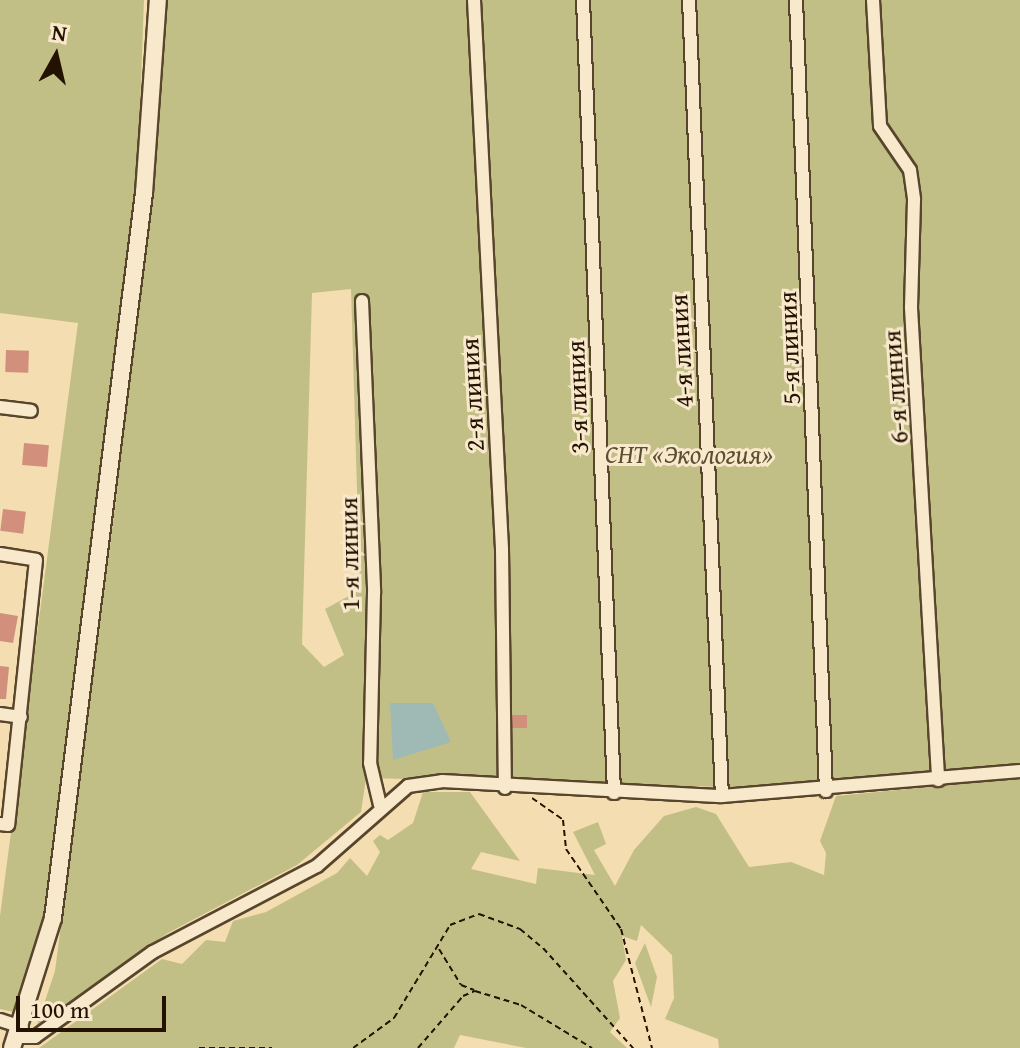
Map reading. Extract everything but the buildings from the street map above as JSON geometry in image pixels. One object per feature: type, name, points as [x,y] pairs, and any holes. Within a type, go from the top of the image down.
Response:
[{"type":"main road","points":[[18,1037],[46,958],[75,766],[146,178],[158,0]]},
{"type":"street","name":"2-я линия","points":[[474,0],[502,549],[509,788]]},
{"type":"street","name":"3-я линия","points":[[583,0],[614,793]]},
{"type":"street","name":"4-я линия","points":[[689,0],[722,796]]},
{"type":"street","name":"5-я линия","points":[[796,0],[826,791]]},
{"type":"street","name":"6-я линия","points":[[873,0],[880,126],[910,170],[914,200],[911,308],[938,780]]},
{"type":"street","name":"1-я линия","points":[[362,301],[374,593],[370,763],[380,805]]},
{"type":"street","points":[[0,407],[31,411]]},
{"type":"street","points":[[0,554],[36,560],[8,825],[0,824]]},
{"type":"street","points":[[0,714],[21,717]]},
{"type":"street","points":[[0,1020],[18,1037],[35,1037],[153,952],[317,866],[380,805],[426,781],[509,788],[722,796],[826,791],[1020,771]]},
{"type":"path","points":[[509,788],[563,820],[566,849],[621,929],[652,1048]]},
{"type":"path","points":[[353,1048],[394,1018],[439,949],[450,925],[463,916],[479,914],[520,929],[596,1002],[633,1048]]},
{"type":"path","points":[[439,949],[461,985],[521,1005],[592,1048]]},
{"type":"path","points":[[418,1048],[455,1004],[475,991]]},
{"type":"path","points":[[199,1048],[272,1048]]},
{"type":"green space","points":[[0,0],[144,0],[136,219],[42,950],[23,1014],[0,1009],[0,916],[78,323],[0,313]]},
{"type":"green space","name":"СНТ «Экология»","points":[[167,0],[1020,0],[1020,763],[808,789],[366,778],[361,812],[297,865],[168,933],[37,1025],[55,971],[116,499]],"holes":[[[351,289],[360,590],[325,609],[344,655],[324,667],[302,644],[312,293]]]},
{"type":"green space","points":[[1020,778],[1020,1048],[719,1048],[718,1039],[665,1019],[674,998],[672,955],[641,925],[637,941],[622,936],[626,960],[613,981],[620,1018],[610,1032],[627,1048],[526,1048],[460,1035],[454,1048],[39,1048],[162,959],[182,964],[206,940],[225,942],[233,921],[266,912],[337,873],[350,858],[367,876],[380,852],[373,841],[380,835],[388,840],[413,823],[423,792],[470,792],[520,861],[481,852],[471,869],[536,884],[538,868],[595,875],[573,832],[598,822],[606,844],[594,850],[615,886],[634,850],[664,816],[696,807],[716,814],[749,867],[791,862],[824,875],[826,853],[820,841],[836,796]]},
{"type":"green space","points":[[645,943],[657,977],[651,1007],[635,963]]},
{"type":"water","points":[[390,703],[433,703],[451,742],[393,760]]}]
